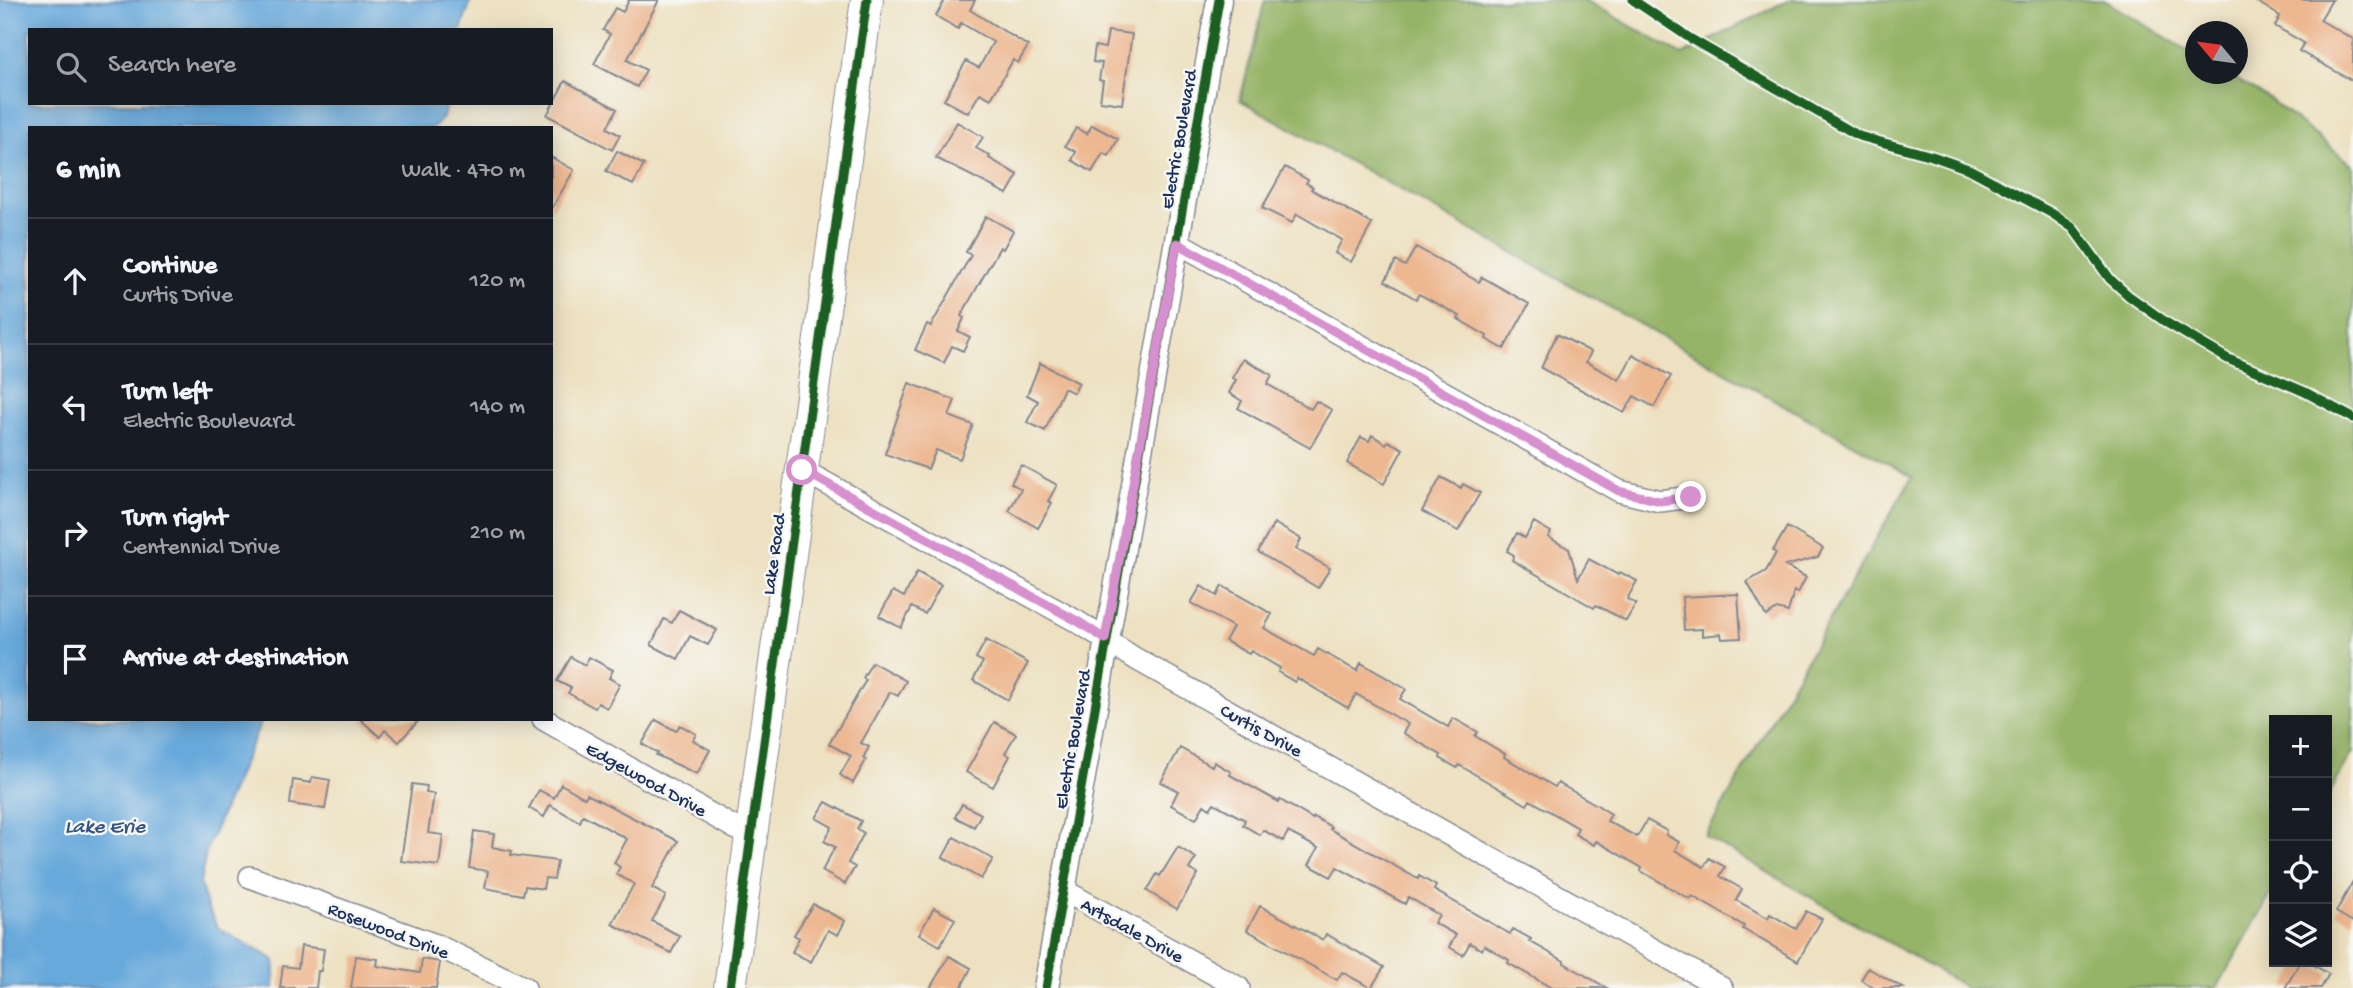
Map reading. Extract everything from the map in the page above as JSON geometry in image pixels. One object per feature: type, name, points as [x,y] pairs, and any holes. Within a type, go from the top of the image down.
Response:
[{"type":"main road","name":"Lake Road","points":[[735,986],[751,837],[867,0]]},
{"type":"street","name":"Electric Boulevard","points":[[1046,988],[1219,0]]},
{"type":"street","points":[[1177,243],[1619,491],[1660,501],[1691,497]]},
{"type":"street","name":"Curtis Drive","points":[[802,470],[1079,622],[1722,988]]},
{"type":"street","name":"Edgewood Drive","points":[[546,721],[751,837]]},
{"type":"street","name":"Rosewood Drive","points":[[250,877],[436,945],[525,988]]},
{"type":"street","name":"Artsdale Drive","points":[[1063,890],[1239,988]]},
{"type":"green space","points":[[1265,0],[1585,0],[1682,55],[1788,0],[2104,0],[2185,49],[2185,84],[2244,84],[2268,98],[2353,165],[2353,752],[2332,789],[2332,715],[2269,715],[2269,898],[2217,988],[1967,988],[1705,836],[1912,477],[1240,100]]},
{"type":"water","name":"Lake Erie","points":[[0,0],[471,0],[462,28],[28,28],[28,105],[446,105],[443,118],[435,126],[28,126],[28,721],[261,721],[207,848],[200,883],[207,907],[218,928],[275,960],[274,988],[0,988]]},
{"type":"building","points":[[629,0],[659,0],[627,60],[646,70],[637,87],[594,64],[610,34],[603,30],[615,8],[623,12]]},
{"type":"building","points":[[945,0],[975,0],[970,10],[1028,46],[1018,63],[1013,60],[991,99],[980,93],[968,113],[944,100],[966,61],[979,68],[993,42],[961,23],[958,29],[936,16]]},
{"type":"building","points":[[2254,0],[2332,0],[2320,20],[2353,39],[2353,81],[2299,51],[2304,43],[2275,26],[2280,16]]},
{"type":"building","points":[[1108,31],[1132,34],[1122,104],[1100,101],[1103,81],[1099,80],[1102,63],[1093,62],[1095,46],[1105,48]]},
{"type":"building","points":[[565,81],[617,109],[607,128],[620,135],[612,150],[547,115]]},
{"type":"building","points":[[957,122],[983,137],[976,148],[1018,175],[1007,194],[936,158]]},
{"type":"building","points":[[1092,125],[1118,139],[1109,156],[1103,153],[1092,172],[1072,160],[1076,152],[1065,146],[1076,128],[1087,134]]},
{"type":"building","points":[[617,151],[644,165],[633,185],[606,171]]},
{"type":"building","points":[[553,158],[574,170],[553,207]]},
{"type":"building","points":[[1285,167],[1308,180],[1306,183],[1313,187],[1311,189],[1372,224],[1351,262],[1335,253],[1342,240],[1297,214],[1292,223],[1262,208]]},
{"type":"building","points":[[986,216],[1013,231],[1003,249],[1000,247],[961,316],[964,318],[958,331],[970,337],[963,351],[952,346],[944,363],[915,350],[927,324],[931,326],[971,255],[966,252]]},
{"type":"building","points":[[1416,247],[1479,282],[1482,277],[1529,304],[1504,349],[1458,319],[1460,316],[1419,294],[1416,299],[1385,281],[1396,261],[1405,266]]},
{"type":"building","points":[[1557,334],[1591,352],[1586,362],[1619,380],[1633,355],[1671,376],[1654,407],[1634,396],[1624,413],[1541,368]]},
{"type":"building","points":[[1243,359],[1272,375],[1267,384],[1311,409],[1316,401],[1332,410],[1310,448],[1238,408],[1242,401],[1229,393],[1236,380],[1232,378]]},
{"type":"building","points":[[1040,363],[1079,383],[1074,393],[1064,388],[1045,431],[1027,422],[1038,401],[1027,395]]},
{"type":"building","points":[[909,383],[955,400],[949,416],[973,425],[960,459],[936,450],[928,469],[885,454]]},
{"type":"building","points":[[1372,435],[1386,444],[1388,441],[1403,449],[1384,484],[1347,463],[1361,437],[1369,441]]},
{"type":"building","points":[[1021,465],[1057,485],[1048,501],[1052,503],[1038,528],[1009,511],[1021,489],[1011,483]]},
{"type":"building","points":[[1441,477],[1461,488],[1463,484],[1480,493],[1458,531],[1422,511]]},
{"type":"building","points":[[1534,522],[1551,532],[1548,537],[1569,549],[1578,579],[1589,559],[1618,575],[1620,572],[1637,581],[1627,599],[1636,604],[1626,621],[1596,605],[1594,608],[1512,560],[1514,555],[1507,551],[1517,533],[1525,538]]},
{"type":"building","points":[[1274,523],[1301,539],[1296,549],[1330,568],[1318,588],[1258,552]]},
{"type":"building","points":[[1787,527],[1823,548],[1818,557],[1785,566],[1806,577],[1798,593],[1794,591],[1788,612],[1777,609],[1766,616],[1747,582],[1766,571],[1776,553],[1773,551]]},
{"type":"building","points":[[917,572],[941,585],[925,614],[912,607],[901,628],[879,616],[893,591],[904,597]]},
{"type":"building","points":[[1201,586],[1217,596],[1222,586],[1272,614],[1264,628],[1314,656],[1318,649],[1357,671],[1361,663],[1406,689],[1400,699],[1448,727],[1453,718],[1478,732],[1475,736],[1505,754],[1504,757],[1555,787],[1558,783],[1597,805],[1611,814],[1607,821],[1637,837],[1647,820],[1667,831],[1666,835],[1679,842],[1675,850],[1704,867],[1709,858],[1725,867],[1720,876],[1742,889],[1736,900],[1768,918],[1770,914],[1796,929],[1806,911],[1822,919],[1798,961],[1692,896],[1690,899],[1641,871],[1642,868],[1596,841],[1594,845],[1575,834],[1578,828],[1530,800],[1527,805],[1459,765],[1457,768],[1440,758],[1441,755],[1403,733],[1408,724],[1356,694],[1348,708],[1297,678],[1295,682],[1278,672],[1280,668],[1251,651],[1249,654],[1225,641],[1233,627],[1191,603]]},
{"type":"building","points":[[1738,594],[1741,638],[1722,639],[1721,634],[1702,636],[1702,629],[1684,630],[1682,597]]},
{"type":"building","points":[[679,610],[717,630],[708,645],[690,636],[678,659],[651,645],[664,619],[672,623]]},
{"type":"building","points":[[986,640],[1028,663],[1008,700],[973,680],[983,662],[976,658]]},
{"type":"building","points":[[571,657],[585,665],[589,657],[613,670],[609,678],[620,684],[607,708],[598,703],[595,708],[568,693],[571,688],[557,681]]},
{"type":"building","points":[[872,662],[906,681],[898,696],[890,692],[861,743],[869,747],[863,758],[866,760],[853,783],[840,775],[851,756],[829,744],[866,680],[863,678]]},
{"type":"building","points":[[656,720],[676,731],[680,725],[696,734],[693,740],[710,750],[697,774],[656,755],[658,753],[642,744]]},
{"type":"building","points":[[362,721],[418,721],[399,742],[385,730],[380,737]]},
{"type":"building","points":[[994,722],[1016,734],[1005,753],[1010,756],[993,787],[966,772]]},
{"type":"building","points":[[1180,748],[1212,766],[1214,762],[1231,772],[1230,775],[1313,819],[1314,817],[1331,827],[1330,829],[1418,879],[1419,876],[1436,886],[1434,890],[1510,934],[1513,929],[1531,939],[1529,941],[1607,988],[1552,988],[1508,963],[1509,960],[1484,945],[1482,950],[1470,943],[1463,955],[1449,947],[1456,935],[1434,923],[1439,915],[1408,897],[1405,904],[1337,867],[1331,877],[1309,865],[1318,848],[1288,832],[1283,841],[1263,830],[1260,835],[1243,825],[1245,820],[1214,803],[1210,809],[1204,805],[1196,819],[1171,805],[1178,791],[1161,782]]},
{"type":"building","points":[[312,777],[330,780],[325,809],[290,804],[293,780],[311,783]]},
{"type":"building","points":[[412,784],[427,786],[426,793],[434,794],[428,833],[443,835],[439,866],[401,861]]},
{"type":"building","points":[[561,784],[585,798],[587,794],[678,841],[652,888],[666,896],[652,921],[680,936],[671,953],[612,924],[634,884],[616,874],[620,867],[614,863],[627,839],[583,815],[580,822],[550,805],[544,817],[529,808],[539,790],[554,798]]},
{"type":"building","points":[[826,802],[861,821],[857,829],[864,833],[848,863],[855,867],[845,884],[822,871],[835,847],[824,841],[832,827],[816,818]]},
{"type":"building","points":[[962,804],[981,814],[974,827],[955,817]]},
{"type":"building","points":[[474,831],[494,834],[492,847],[512,851],[511,855],[557,861],[554,879],[545,878],[543,889],[525,886],[523,895],[485,888],[488,871],[469,868]]},
{"type":"building","points":[[954,837],[993,859],[981,879],[943,857]]},
{"type":"building","points":[[1178,847],[1196,858],[1189,869],[1198,874],[1177,909],[1147,891]]},
{"type":"building","points":[[2353,881],[2353,922],[2336,912]]},
{"type":"building","points":[[813,904],[845,921],[838,935],[828,930],[811,962],[792,952],[799,938],[794,935]]},
{"type":"building","points":[[1260,906],[1323,940],[1326,934],[1384,967],[1371,988],[1342,972],[1337,980],[1247,930]]},
{"type":"building","points":[[934,908],[955,919],[940,946],[919,934]]},
{"type":"building","points":[[301,946],[324,949],[316,988],[280,988],[283,966],[298,968]]},
{"type":"building","points":[[356,956],[378,959],[377,966],[420,973],[422,959],[440,962],[436,988],[351,988]]},
{"type":"building","points":[[949,956],[971,968],[961,988],[930,988]]},
{"type":"building","points":[[2297,967],[2317,967],[2329,974],[2321,988],[2285,988]]},
{"type":"building","points":[[1868,968],[1903,988],[1874,988],[1861,980]]},
{"type":"cycle path","points":[[730,988],[867,0]]},
{"type":"cycle path","points":[[1046,988],[1219,0]]},
{"type":"cycle path","points":[[1633,0],[1691,39],[1859,136],[1971,170],[2053,214],[2073,228],[2110,279],[2167,323],[2228,359],[2305,392],[2353,418]]},
{"type":"route","points":[[802,470],[1079,622],[1105,639],[1177,243],[1619,491],[1660,501],[1691,497]]}]
